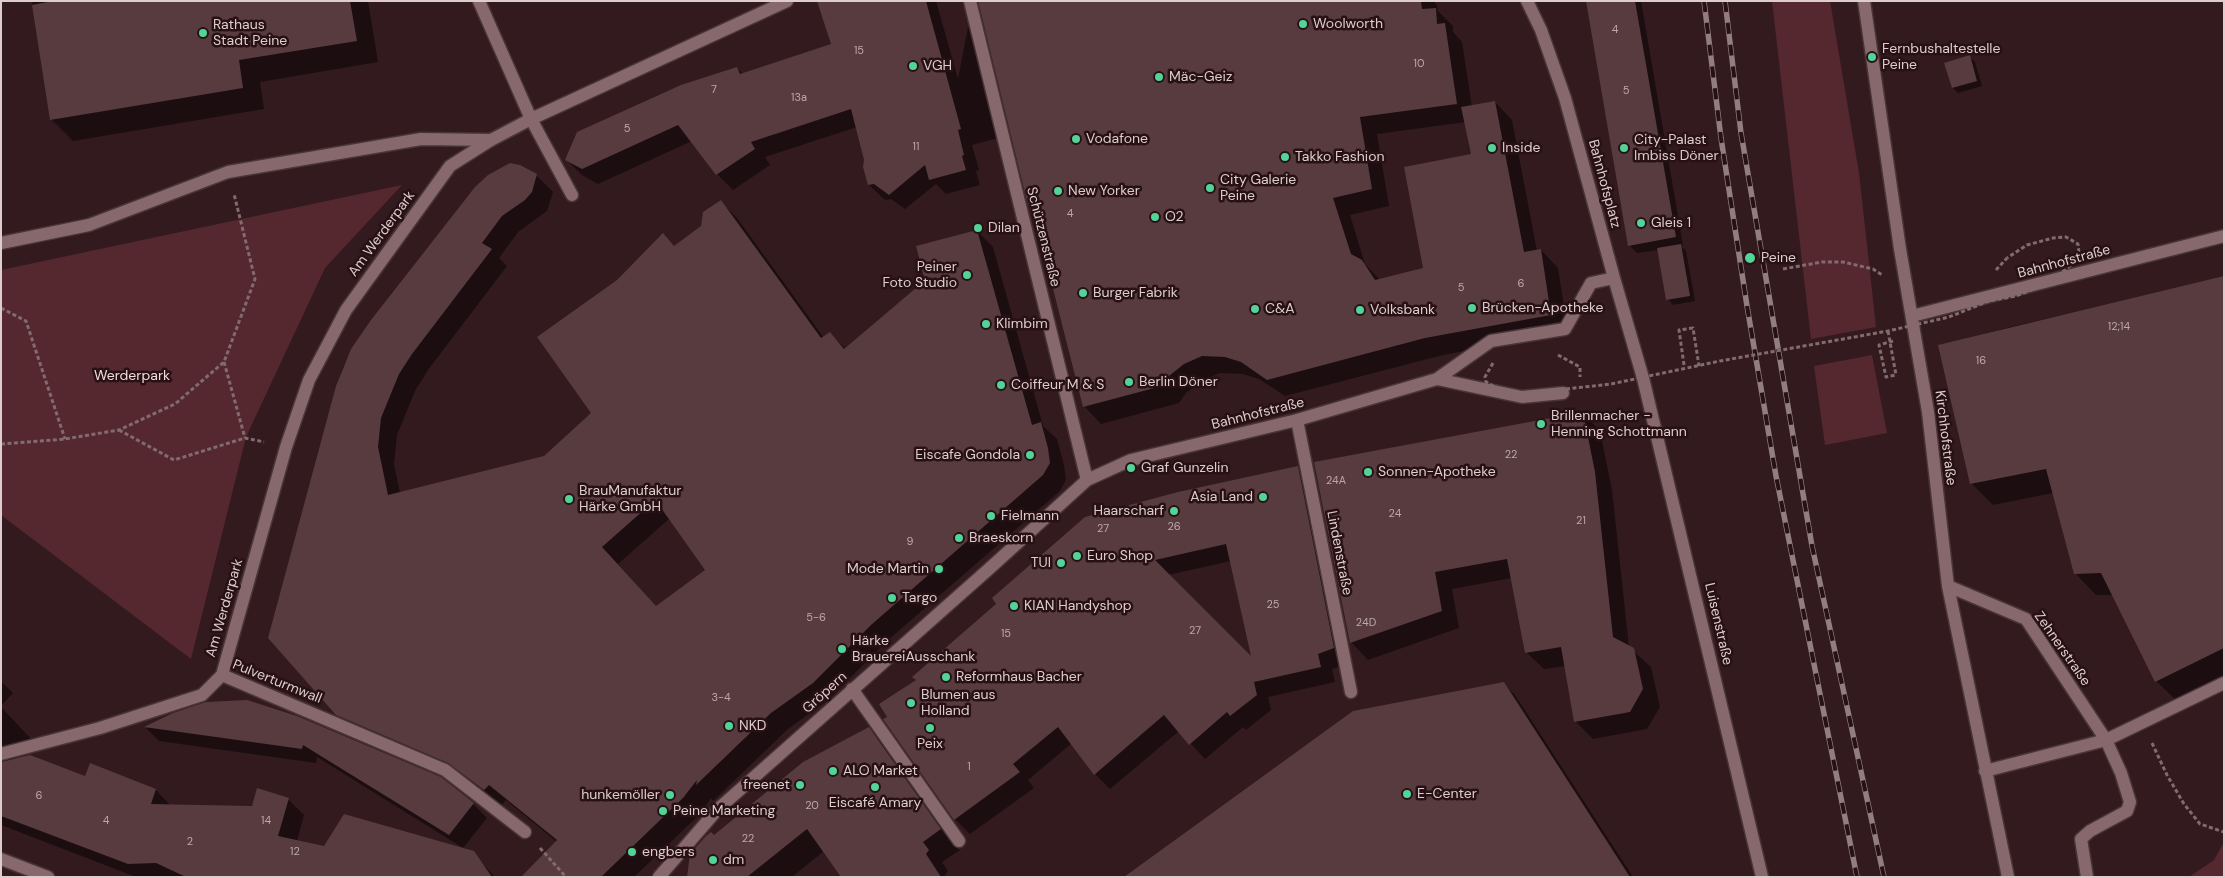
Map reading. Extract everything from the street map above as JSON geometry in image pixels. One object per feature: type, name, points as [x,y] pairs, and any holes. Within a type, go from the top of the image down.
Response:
[{"type":"street","points":[[479,1],[531,119],[572,195]]},
{"type":"street","name":"Am Werderpark","points":[[222,675],[286,447],[309,380],[346,310],[450,166],[491,140],[531,119],[787,1]]},
{"type":"street","name":"Schützenstraße","points":[[970,1],[1087,480]]},
{"type":"street","name":"Bahnhofsplatz","points":[[1527,1],[1541,30],[1565,98],[1643,378]]},
{"type":"street","name":"Kirchhofstraße","points":[[1864,1],[1929,420],[1948,586],[2008,877]]},
{"type":"street","points":[[1,243],[89,225],[228,172],[421,139],[491,140]]},
{"type":"street","name":"Bahnhofstraße","points":[[1912,316],[2224,236]]},
{"type":"street","name":"Bahnhofstraße","points":[[1087,480],[1131,460],[1297,420],[1437,379],[1491,341],[1565,329],[1591,283],[1614,278]]},
{"type":"street","name":"Luisenstraße","points":[[1643,378],[1762,877]]},
{"type":"street","name":"Bahnhofstraße","points":[[1437,379],[1522,397],[1563,393]]},
{"type":"street","name":"Lindenstraße","points":[[1297,420],[1351,692]]},
{"type":"street","name":"Gröpern","points":[[659,877],[718,810],[1087,480]]},
{"type":"street","name":"Zehnerstraße","points":[[1948,586],[2026,619],[2106,740],[2122,773],[2130,802],[2127,811],[2090,831],[2081,839],[2087,877]]},
{"type":"street","name":"Pulverturmwall","points":[[1,754],[100,728],[202,695],[222,675],[445,770],[525,832]]},
{"type":"street","points":[[1985,771],[2106,740],[2224,683]]},
{"type":"street","points":[[852,689],[959,841]]},
{"type":"street","points":[[1,859],[48,877]]},
{"type":"path","points":[[1,444],[65,439],[119,430],[176,404],[224,362],[255,278],[228,172]]},
{"type":"path","points":[[1501,359],[1493,363],[1485,377],[1486,382],[1492,387],[1513,393],[1610,384],[1888,331],[1949,317],[1988,301],[2016,296],[2049,282],[2071,265],[2079,253],[2078,244],[2066,237],[2052,238],[2028,245],[2007,258]]},
{"type":"path","points":[[1783,269],[1822,262],[1843,262],[1873,269],[1908,292]]},
{"type":"path","points":[[1,308],[26,321],[65,439]]},
{"type":"path","points":[[1684,365],[1679,330],[1693,328],[1699,366]]},
{"type":"path","points":[[1879,345],[1886,377],[1896,375],[1888,331]]},
{"type":"path","points":[[1550,354],[1559,355],[1580,367],[1581,376],[1563,393]]},
{"type":"path","points":[[224,362],[245,438]]},
{"type":"path","points":[[119,430],[174,460],[245,438],[286,447]]},
{"type":"path","points":[[2143,722],[2167,775],[2184,804],[2200,824],[2224,832]]},
{"type":"path","points":[[525,832],[566,877]]},
{"type":"green space","points":[[1772,1],[1830,1],[1859,173],[1876,327],[1811,339]]},
{"type":"green space","name":"Werderpark","points":[[402,185],[325,268],[246,437],[191,659],[1,515],[1,270]]},
{"type":"green space","points":[[1872,355],[1887,433],[1825,445],[1814,366]]},
{"type":"green space","points":[[2224,842],[2224,877],[2189,877],[2214,860]]},
{"type":"building","points":[[53,1],[350,1],[357,41],[239,60],[243,88],[50,120],[32,5]]},
{"type":"building","points":[[817,1],[926,1],[961,129],[958,130],[966,170],[929,180],[925,165],[889,195],[874,184],[868,185],[863,167],[864,160],[851,109],[751,142],[755,149],[716,175],[678,125],[582,169],[565,160],[577,132],[681,85],[737,67],[740,74],[831,44]]},
{"type":"building","points":[[978,1],[1421,1],[1422,9],[1436,8],[1437,24],[1445,23],[1457,104],[1360,117],[1372,189],[1333,198],[1351,254],[1362,260],[1375,280],[1423,268],[1404,167],[1471,154],[1461,107],[1495,101],[1524,252],[1541,249],[1551,315],[1425,338],[1267,380],[1241,362],[1225,357],[1202,356],[1184,364],[1169,376],[1162,386],[1083,407],[1048,269],[1026,197]]},
{"type":"building","points":[[1586,1],[1635,1],[1676,237],[1628,246]]},
{"type":"building","points":[[1970,55],[1977,81],[1952,88],[1944,63]]},
{"type":"building","name":"BrauManufaktur Härke GmbH","points":[[510,163],[520,165],[537,174],[532,192],[525,200],[502,216],[482,243],[492,249],[412,354],[399,374],[381,418],[378,447],[388,495],[544,456],[591,413],[537,337],[617,280],[663,233],[674,246],[701,226],[703,212],[721,200],[821,338],[830,332],[844,349],[916,288],[914,280],[924,277],[916,246],[977,230],[1032,425],[1041,422],[1048,448],[1050,463],[1043,475],[871,625],[813,683],[771,713],[696,785],[697,780],[683,798],[601,877],[521,877],[557,840],[489,785],[484,790],[448,763],[336,715],[268,638],[336,386],[351,349],[371,320],[475,187],[488,175]],"holes":[[[653,502],[659,510],[661,508],[705,570],[656,606],[602,547]]]},
{"type":"building","points":[[1681,244],[1690,296],[1666,300],[1657,248]]},
{"type":"building","points":[[2224,276],[2224,648],[2155,682],[2101,573],[2074,574],[2046,469],[1970,484],[1938,345]]},
{"type":"building","points":[[1583,412],[1595,472],[1613,637],[1634,648],[1643,689],[1630,712],[1574,722],[1561,647],[1525,653],[1507,559],[1435,572],[1442,611],[1350,643],[1314,462]]},
{"type":"building","points":[[1298,466],[1334,648],[1318,654],[1321,667],[1254,682],[1257,695],[1230,716],[1227,712],[1189,745],[1164,715],[1094,775],[1058,727],[1013,764],[1020,772],[954,820],[883,719],[887,717],[879,704],[916,680],[912,677],[996,604],[992,598],[1085,517],[1178,492]],"holes":[[[1226,544],[1251,656],[1155,560]]]},
{"type":"building","name":"E-Center","points":[[1504,682],[1630,877],[1124,877],[1353,711]]},
{"type":"building","points":[[247,700],[297,716],[441,777],[474,803],[449,835],[303,745],[302,749],[144,727],[173,713],[206,702]]},
{"type":"building","points":[[869,727],[941,829],[923,842],[929,850],[926,854],[941,877],[841,877],[807,829],[747,877],[687,877],[690,854],[706,836],[711,832],[714,835],[803,762]]},
{"type":"building","points":[[30,755],[85,776],[90,763],[156,789],[151,804],[252,806],[257,788],[289,798],[278,836],[324,846],[344,814],[474,851],[492,877],[186,877],[156,863],[128,864],[1,816],[1,762]]},
{"type":"railway","points":[[1704,1],[1721,138],[1776,476],[1857,877]]},
{"type":"railway","points":[[1725,1],[1741,133],[1812,546],[1884,877]]},
{"type":"place","name":"Woolworth","points":[[1303,24]]},
{"type":"place","name":"Rathaus Stadt Peine","points":[[203,33]]},
{"type":"place","name":"Fernbushaltestelle Peine","points":[[1872,57]]},
{"type":"place","name":"VGH","points":[[913,66]]},
{"type":"place","name":"Mäc-Geiz","points":[[1159,77]]},
{"type":"place","name":"Vodafone","points":[[1076,139]]},
{"type":"place","name":"Inside","points":[[1492,148]]},
{"type":"place","name":"City-Palast Imbiss Döner","points":[[1624,148]]},
{"type":"place","name":"Takko Fashion","points":[[1285,157]]},
{"type":"place","name":"City Galerie Peine","points":[[1210,188]]},
{"type":"place","name":"New Yorker","points":[[1058,191]]},
{"type":"place","name":"O2","points":[[1155,217]]},
{"type":"place","name":"Gleis 1","points":[[1641,223]]},
{"type":"place","name":"Dilan","points":[[978,228]]},
{"type":"place","name":"Peine","points":[[1750,258]]},
{"type":"place","name":"Peiner Foto Studio","points":[[967,275]]},
{"type":"place","name":"Burger Fabrik","points":[[1083,293]]},
{"type":"place","name":"Brücken-Apotheke","points":[[1472,308]]},
{"type":"place","name":"C&A","points":[[1255,309]]},
{"type":"place","name":"Volksbank","points":[[1360,310]]},
{"type":"place","name":"Klimbim","points":[[986,324]]},
{"type":"place","name":"Berlin Döner","points":[[1129,382]]},
{"type":"place","name":"Coiffeur M & S","points":[[1001,385]]},
{"type":"place","name":"Brillenmacher - Henning Schottmann","points":[[1541,424]]},
{"type":"place","name":"Eiscafe Gondola","points":[[1030,455]]},
{"type":"place","name":"Graf Gunzelin","points":[[1131,468]]},
{"type":"place","name":"Sonnen-Apotheke","points":[[1368,472]]},
{"type":"place","name":"Asia Land","points":[[1263,497]]},
{"type":"place","name":"BrauManufaktur Härke GmbH","points":[[569,499]]},
{"type":"place","name":"Haarscharf","points":[[1174,511]]},
{"type":"place","name":"Fielmann","points":[[991,516]]},
{"type":"place","name":"Braeskorn","points":[[959,538]]},
{"type":"place","name":"Euro Shop","points":[[1077,556]]},
{"type":"place","name":"TUI","points":[[1061,563]]},
{"type":"place","name":"Mode Martin","points":[[939,569]]},
{"type":"place","name":"Targo","points":[[892,598]]},
{"type":"place","name":"KIAN Handyshop","points":[[1014,606]]},
{"type":"place","name":"Härke BrauereiAusschank","points":[[842,649]]},
{"type":"place","name":"Reformhaus Bacher","points":[[946,677]]},
{"type":"place","name":"Blumen aus Holland","points":[[911,703]]},
{"type":"place","name":"NKD","points":[[729,726]]},
{"type":"place","name":"Peix","points":[[930,728]]},
{"type":"place","name":"ALO Market","points":[[833,771]]},
{"type":"place","name":"freenet","points":[[800,785]]},
{"type":"place","name":"Eiscafé Amary","points":[[875,787]]},
{"type":"place","name":"E-Center","points":[[1407,794]]},
{"type":"place","name":"hunkemöller","points":[[670,795]]},
{"type":"place","name":"Peine Marketing","points":[[663,811]]},
{"type":"place","name":"engbers","points":[[632,852]]},
{"type":"place","name":"dm","points":[[713,860]]}]
